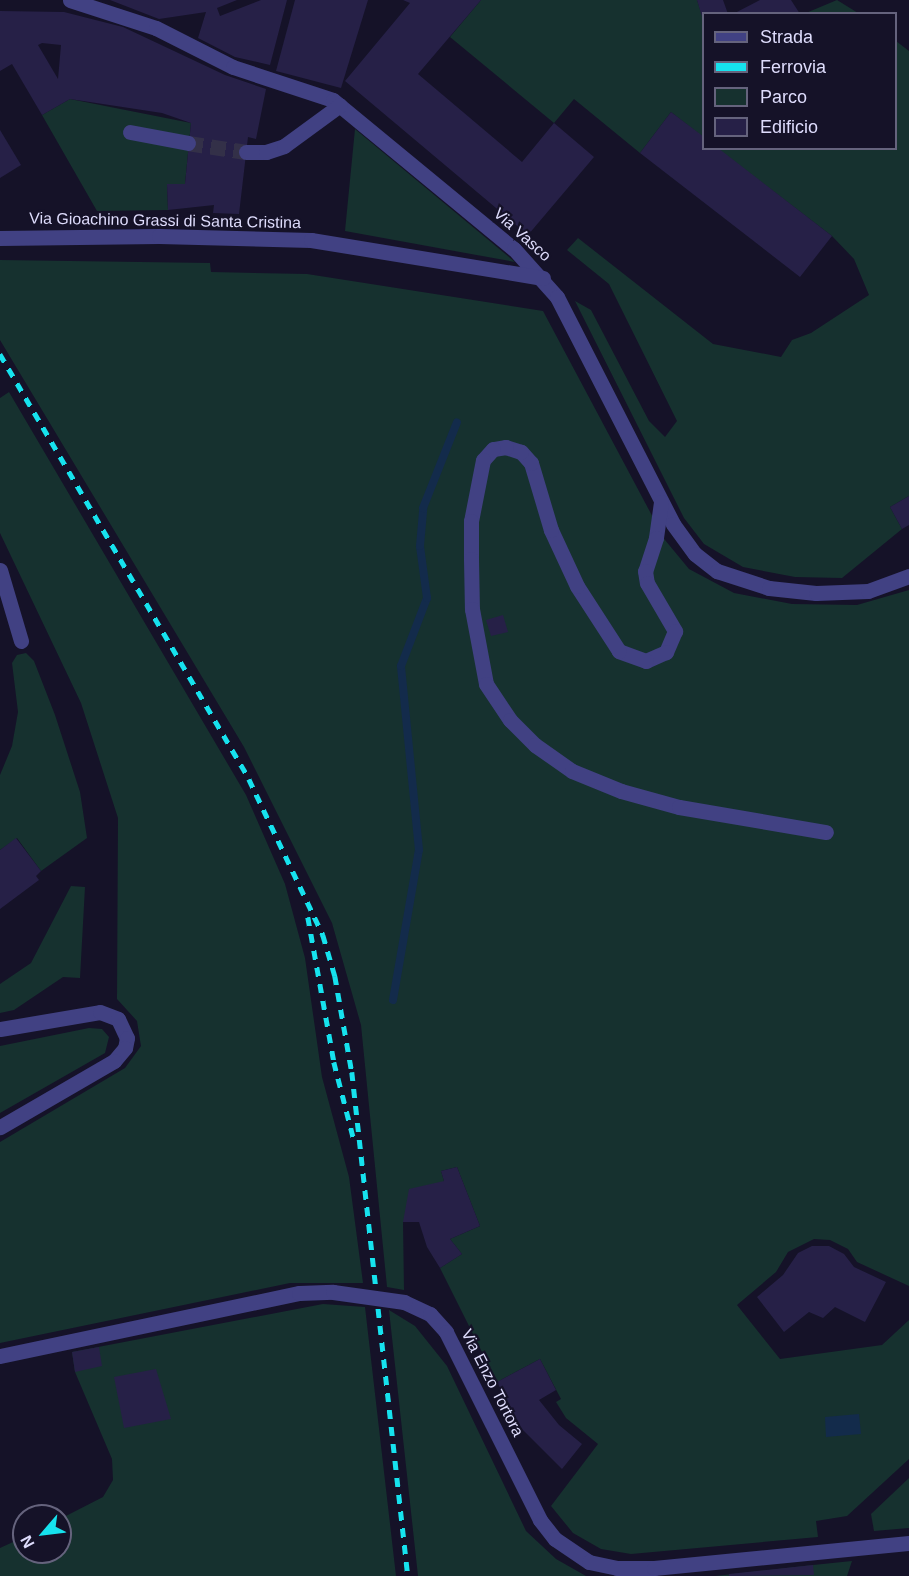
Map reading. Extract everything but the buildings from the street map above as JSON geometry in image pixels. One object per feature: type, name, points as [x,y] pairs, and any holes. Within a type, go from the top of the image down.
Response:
[{"type":"street","name":"Via Vasco","points":[[70,0],[156,28],[234,67],[315,93],[340,105],[514,249],[543,278],[560,303],[661,502],[695,554],[717,571],[740,581],[787,590],[849,593],[880,588],[909,576]]},
{"type":"street","points":[[246,152],[266,152],[284,146],[340,105]]},
{"type":"street","points":[[130,132],[188,143]]},
{"type":"street","name":"Via Gioachino Grassi di Santa Cristina","points":[[0,238],[159,236],[311,240],[543,278]]},
{"type":"street","points":[[661,502],[656,538],[645,570],[647,583],[673,624],[674,639],[657,658],[634,660],[619,651],[608,638],[577,586],[551,530],[531,463],[521,452],[506,447],[493,449],[483,460],[472,511],[472,609],[486,684],[510,720],[535,745],[572,771],[621,791],[680,807],[825,832]]},
{"type":"street","points":[[0,570],[21,641]]},
{"type":"street","points":[[0,1029],[100,1012],[118,1019],[127,1038],[125,1048],[114,1061],[0,1127]]},
{"type":"street","name":"Via Enzo Tortora","points":[[0,1356],[299,1293],[333,1292],[404,1302],[430,1314],[446,1332],[540,1520],[555,1539],[589,1562],[609,1567],[654,1568],[909,1544]]},
{"type":"green space","points":[[481,0],[697,0],[702,15],[702,136],[671,112],[640,153],[574,99],[554,123],[450,37]]},
{"type":"green space","points":[[837,0],[856,12],[808,12]]},
{"type":"green space","points":[[897,42],[909,51],[909,496],[890,507],[902,529],[842,578],[795,577],[743,567],[704,544],[684,518],[575,301],[591,310],[649,421],[665,437],[677,421],[609,284],[567,250],[578,238],[713,344],[781,357],[792,340],[811,333],[869,295],[854,259],[832,236],[719,150],[897,150]]},
{"type":"green space","points":[[70,99],[191,123],[185,184],[167,184],[168,210],[97,211],[42,115]]},
{"type":"green space","points":[[355,129],[515,262],[345,231]]},
{"type":"green space","points":[[0,260],[210,263],[211,272],[307,274],[543,311],[665,540],[689,569],[734,593],[792,604],[857,605],[909,590],[909,1286],[857,1262],[848,1249],[830,1240],[814,1239],[788,1252],[776,1272],[737,1305],[780,1359],[882,1345],[909,1320],[909,1459],[847,1516],[816,1521],[818,1537],[631,1554],[601,1549],[573,1533],[551,1506],[598,1444],[566,1418],[556,1402],[561,1399],[540,1359],[497,1382],[440,1268],[462,1254],[450,1239],[480,1226],[457,1167],[441,1171],[444,1181],[403,1222],[404,1290],[387,1287],[361,1025],[332,923],[244,747],[0,340]]},
{"type":"green space","points":[[9,392],[246,795],[285,884],[305,958],[322,1077],[349,1177],[363,1283],[290,1283],[0,1343],[0,1142],[125,1068],[141,1046],[137,1021],[117,999],[118,818],[81,703],[0,533],[0,398]]},
{"type":"green space","points":[[26,653],[34,661],[55,715],[80,792],[87,838],[41,871],[17,838],[0,850],[0,775],[12,746],[18,712],[12,663],[17,655]]},
{"type":"green space","points":[[71,886],[85,887],[80,978],[63,977],[14,1010],[0,1013],[0,984],[31,963]]},
{"type":"green space","points":[[89,1028],[102,1029],[109,1037],[105,1053],[0,1113],[0,1046]]},
{"type":"green space","points":[[323,1304],[365,1307],[396,1576],[0,1576],[0,1548],[12,1542],[12,1564],[72,1564],[72,1513],[103,1497],[113,1480],[112,1459],[75,1372],[72,1352]]},
{"type":"green space","points":[[389,1310],[415,1326],[447,1366],[526,1531],[556,1559],[586,1576],[418,1576]]},
{"type":"green space","points":[[909,1478],[909,1528],[874,1531],[871,1514]]},
{"type":"green space","points":[[852,1561],[847,1576],[715,1576],[813,1565]]},
{"type":"water","points":[[859,1414],[861,1434],[826,1437],[825,1417]]},
{"type":"waterway","points":[[393,1000],[419,850],[401,666],[427,598],[420,546],[423,508],[457,422]]},
{"type":"tunnel","points":[[188,143],[246,152]]},
{"type":"railway","points":[[0,354],[249,779],[323,935],[335,976],[352,1072],[408,1576]]},
{"type":"railway","points":[[308,917],[334,1062],[354,1140]]}]
